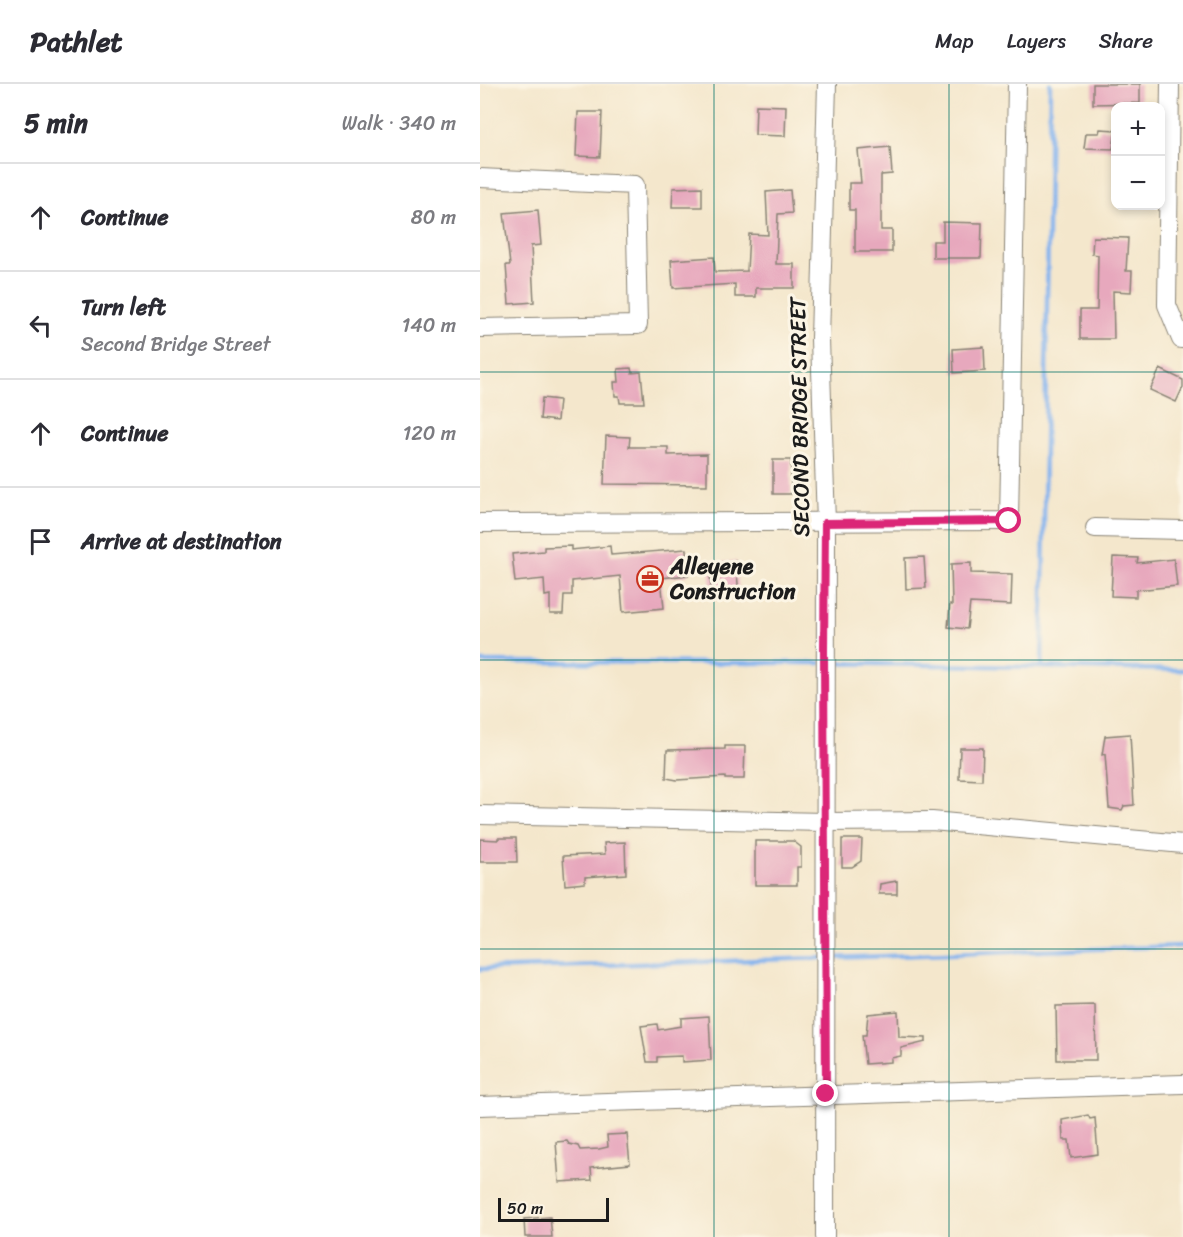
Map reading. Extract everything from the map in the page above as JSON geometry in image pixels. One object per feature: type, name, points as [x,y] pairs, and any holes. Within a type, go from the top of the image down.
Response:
[{"type":"street","name":"SECOND BRIDGE STREET","points":[[825,1237],[825,523],[820,339],[827,84]]},
{"type":"street","points":[[480,523],[1009,521],[1017,84]]},
{"type":"street","points":[[1170,84],[1167,305],[1181,339],[1183,339]]},
{"type":"street","points":[[480,178],[636,185],[638,325],[480,328]]},
{"type":"street","points":[[1095,528],[1183,530]]},
{"type":"street","points":[[480,815],[825,822],[932,821],[1183,844]]},
{"type":"street","points":[[480,1106],[1183,1084]]},
{"type":"building","points":[[1093,84],[1140,84],[1140,102],[1093,104]]},
{"type":"building","points":[[756,105],[786,106],[785,136],[755,135]]},
{"type":"building","points":[[578,112],[602,112],[600,157],[576,156]]},
{"type":"building","points":[[1100,129],[1111,130],[1111,149],[1084,148],[1086,133],[1099,133]]},
{"type":"building","points":[[890,147],[892,174],[881,175],[881,230],[892,230],[892,252],[855,252],[855,210],[849,210],[849,183],[861,183],[858,150]]},
{"type":"building","points":[[702,187],[702,207],[672,207],[673,188]]},
{"type":"building","points":[[790,190],[792,213],[778,214],[776,264],[794,264],[794,288],[756,288],[756,297],[735,297],[735,284],[673,288],[671,260],[714,257],[715,272],[747,271],[749,234],[768,235],[766,192]]},
{"type":"building","points":[[538,210],[541,245],[531,246],[534,302],[509,304],[506,265],[510,265],[504,213]]},
{"type":"building","points":[[943,222],[982,223],[981,258],[933,258],[933,241],[943,241]]},
{"type":"building","points":[[1093,237],[1128,238],[1126,271],[1132,271],[1131,292],[1113,291],[1114,339],[1080,339],[1080,310],[1097,310],[1098,255],[1092,254]]},
{"type":"building","points":[[984,347],[985,371],[954,373],[953,349]]},
{"type":"building","points":[[631,368],[632,373],[641,372],[644,403],[620,403],[619,396],[615,396],[614,382],[619,382],[618,369]]},
{"type":"building","points":[[1160,369],[1183,380],[1183,387],[1176,402],[1150,390]]},
{"type":"building","points":[[542,398],[559,400],[557,421],[540,419]]},
{"type":"building","points":[[606,436],[630,437],[629,447],[668,447],[668,455],[707,454],[707,485],[604,484]]},
{"type":"building","points":[[773,460],[791,460],[791,494],[773,494]]},
{"type":"building","points":[[571,546],[571,550],[610,546],[611,555],[686,549],[688,575],[661,578],[664,608],[623,612],[620,576],[572,581],[572,595],[564,595],[563,614],[550,614],[550,595],[545,596],[544,579],[515,582],[512,554],[544,551],[544,547]]},
{"type":"building","points":[[924,557],[926,588],[906,589],[905,558]]},
{"type":"building","points":[[1113,557],[1138,558],[1137,563],[1174,559],[1177,586],[1136,590],[1136,597],[1111,596]]},
{"type":"building","points":[[736,561],[739,596],[712,599],[709,564]]},
{"type":"building","points":[[971,563],[971,573],[1012,574],[1011,605],[970,603],[967,629],[948,627],[950,604],[952,605],[951,564]]},
{"type":"building","points":[[1130,734],[1134,805],[1124,806],[1122,810],[1109,808],[1105,754],[1102,755],[1105,736]]},
{"type":"building","points":[[725,746],[745,746],[744,779],[725,779],[725,777],[677,780],[666,778],[667,750],[725,749]]},
{"type":"building","points":[[960,748],[983,748],[982,780],[959,779]]},
{"type":"building","points":[[498,838],[516,838],[517,862],[480,862],[480,839],[498,840]]},
{"type":"building","points":[[842,839],[862,839],[861,861],[852,867],[842,867]]},
{"type":"building","points":[[755,841],[793,841],[801,847],[801,867],[797,867],[797,885],[755,885]]},
{"type":"building","points":[[625,842],[626,874],[585,877],[585,883],[565,885],[563,856],[605,854],[604,843]]},
{"type":"building","points":[[897,881],[897,894],[879,894],[880,884]]},
{"type":"building","points":[[1095,1005],[1096,1060],[1057,1060],[1056,1006]]},
{"type":"building","points":[[898,1011],[899,1037],[926,1038],[926,1042],[901,1048],[901,1056],[891,1058],[891,1062],[865,1064],[862,1035],[866,1035],[868,1014]]},
{"type":"building","points":[[709,1016],[711,1060],[682,1062],[682,1056],[657,1057],[657,1062],[647,1062],[641,1026],[657,1024],[658,1030],[681,1026],[681,1018]]},
{"type":"building","points":[[1088,1115],[1090,1119],[1095,1118],[1098,1154],[1071,1158],[1069,1140],[1063,1140],[1062,1120]]},
{"type":"building","points":[[627,1134],[630,1164],[591,1168],[592,1180],[559,1182],[556,1142],[567,1141],[569,1144],[578,1146],[580,1150],[599,1149],[608,1147],[607,1135]]},
{"type":"building","points":[[550,1217],[552,1237],[525,1237],[524,1219]]},
{"type":"waterway","points":[[1042,666],[1050,84]]},
{"type":"waterway","points":[[480,662],[820,663]]},
{"type":"waterway","points":[[829,663],[1183,670]]},
{"type":"waterway","points":[[831,958],[1183,946]]},
{"type":"waterway","points":[[480,969],[822,958]]},
{"type":"place","name":"Alleyene Construction","points":[[650,579]]},
{"type":"route","points":[[826,1094],[825,523],[1009,521]]}]
